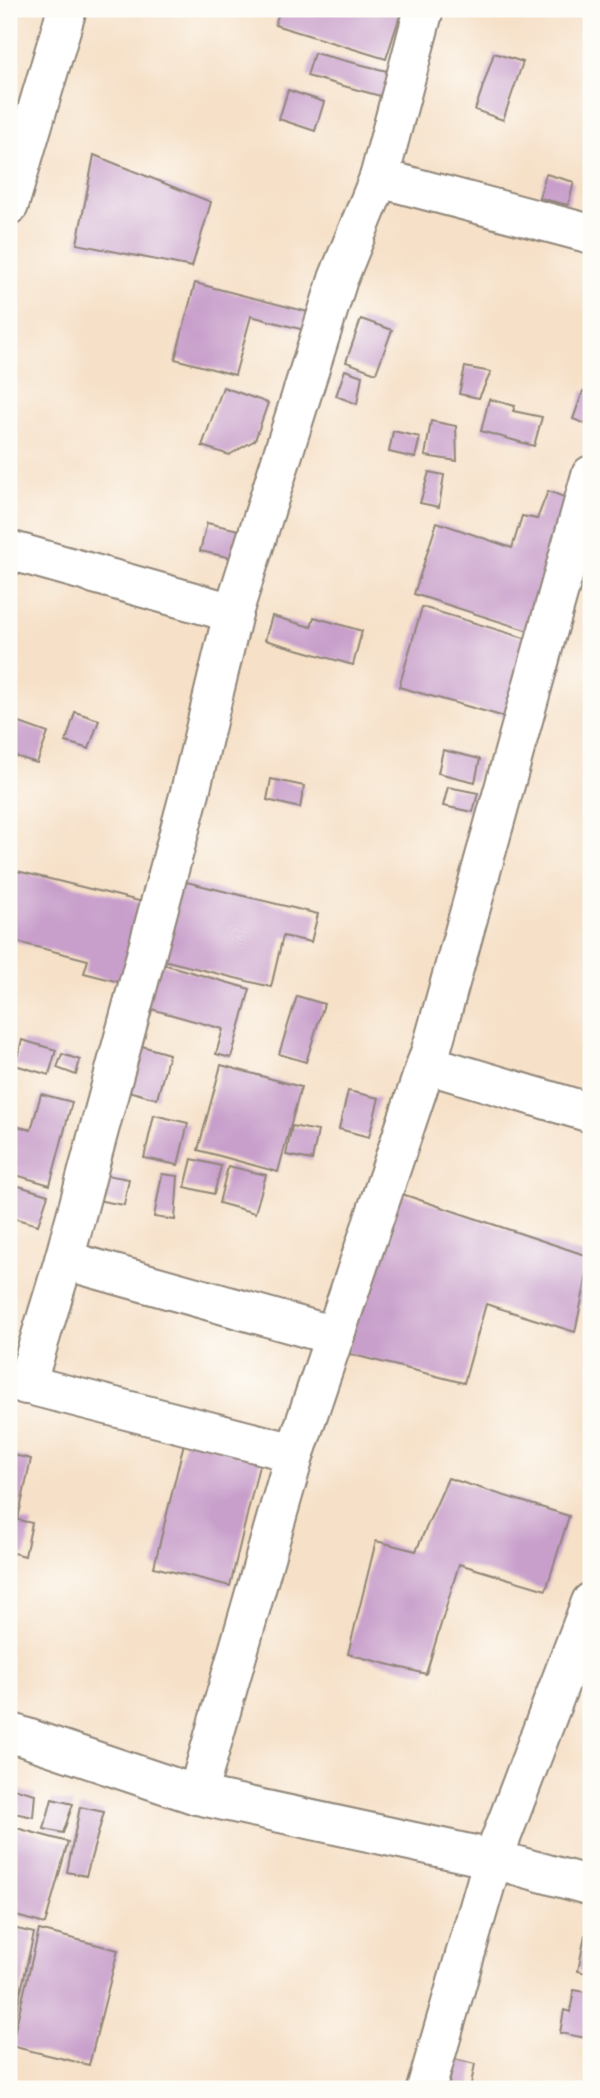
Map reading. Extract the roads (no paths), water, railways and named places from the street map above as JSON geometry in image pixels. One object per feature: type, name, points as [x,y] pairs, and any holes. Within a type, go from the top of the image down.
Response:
[{"type":"street","points":[[9,205],[67,9]]},
{"type":"street","points":[[295,1452],[18,1382],[64,1260],[190,792],[233,613],[338,279],[379,178],[424,9]]},
{"type":"street","points":[[379,178],[591,234]]},
{"type":"street","points":[[197,1795],[295,1452],[426,1064],[575,603],[591,475]]},
{"type":"street","points":[[9,550],[233,613]]},
{"type":"street","points":[[426,1064],[591,1113]]},
{"type":"street","points":[[64,1260],[335,1336]]},
{"type":"street","points":[[426,2089],[493,1859],[591,1602]]},
{"type":"street","points":[[9,1732],[197,1795],[493,1859],[591,1886]]}]
